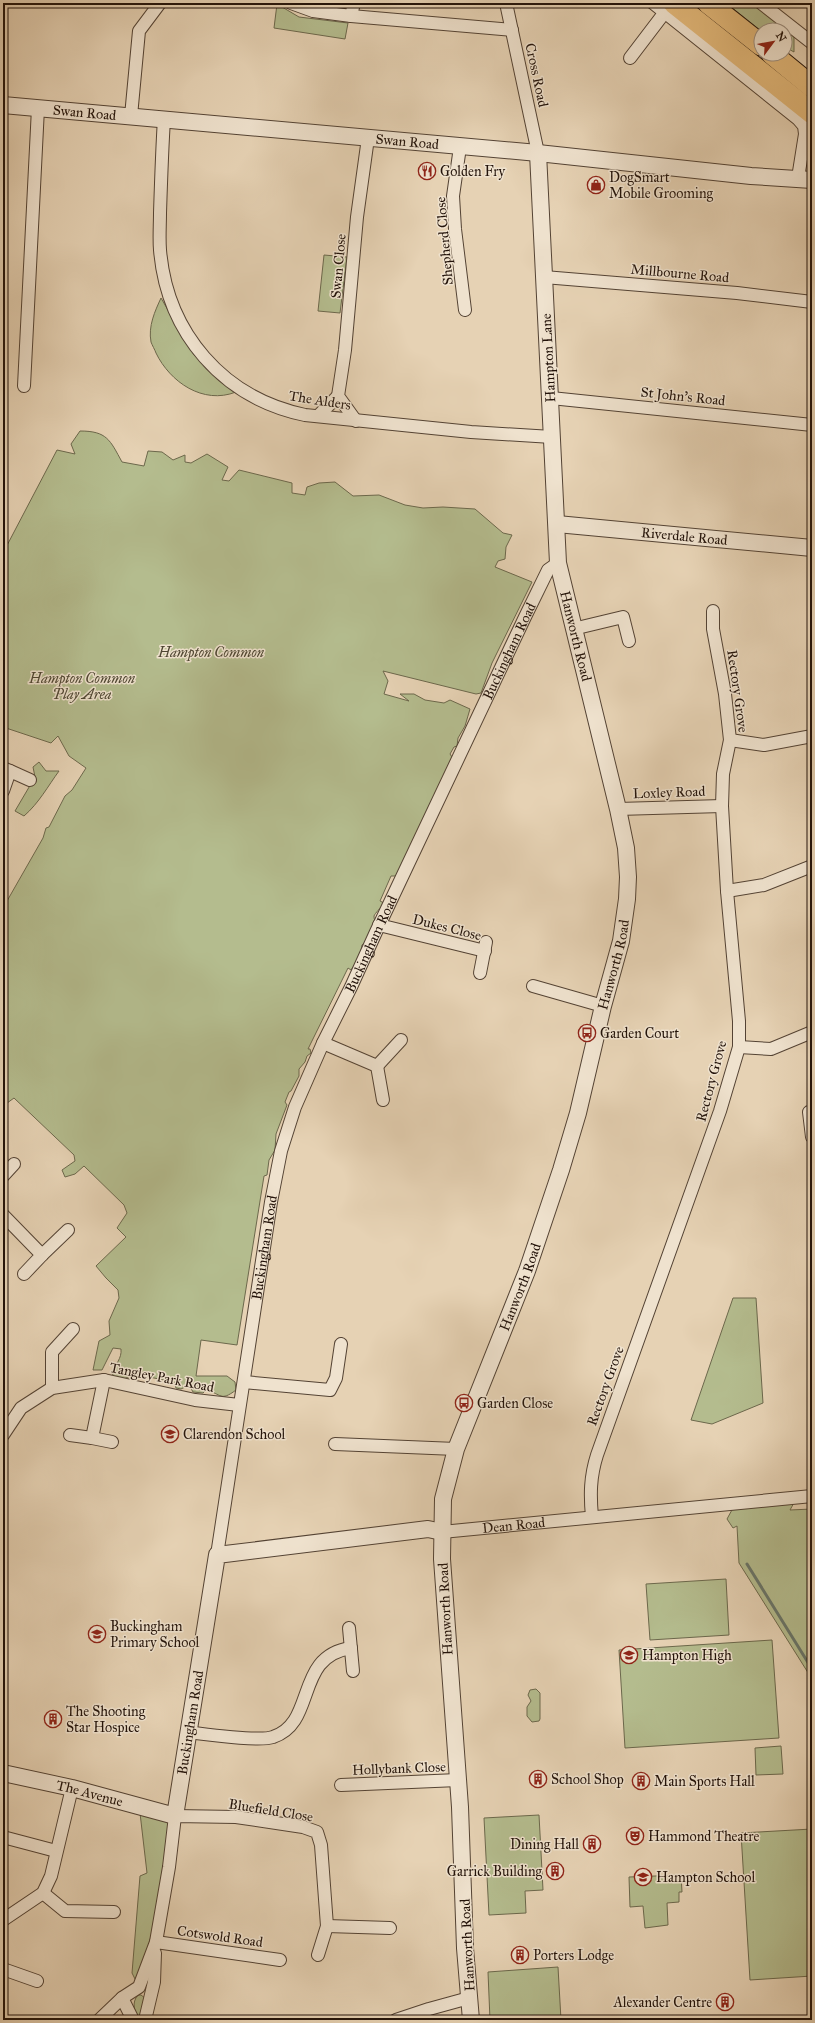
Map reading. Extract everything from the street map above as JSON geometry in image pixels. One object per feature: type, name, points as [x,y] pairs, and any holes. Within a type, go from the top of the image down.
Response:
[{"type":"highway","points":[[708,3],[753,39]]},
{"type":"highway","points":[[670,8],[812,112]]},
{"type":"highway","points":[[782,62],[807,81]]},
{"type":"street","points":[[131,116],[139,31],[160,3]]},
{"type":"street","points":[[291,3],[313,11],[351,16],[512,30]]},
{"type":"street","points":[[351,16],[354,3]]},
{"type":"street","name":"Cross Road","points":[[506,3],[538,153]]},
{"type":"street","points":[[653,3],[670,8],[798,119],[804,126],[805,134],[805,179]]},
{"type":"street","points":[[761,3],[810,37]]},
{"type":"street","points":[[630,58],[670,8]]},
{"type":"street","name":"Swan Road","points":[[3,105],[538,153],[751,176],[805,179]]},
{"type":"street","points":[[24,386],[38,108]]},
{"type":"street","name":"The Alders","points":[[164,119],[160,250],[167,289],[179,317],[196,349],[213,368],[244,393],[286,411],[356,421],[471,432],[552,437]]},
{"type":"street","name":"Swan Close","points":[[338,396],[345,350],[357,217],[368,138]]},
{"type":"street","name":"Shepherd Close","points":[[460,147],[453,196],[455,229],[465,310]]},
{"type":"street","name":"Hampton Lane","points":[[538,153],[558,563]]},
{"type":"street","name":"Millbourne Road","points":[[544,277],[737,293],[812,302]]},
{"type":"street","points":[[318,416],[338,396],[356,421]]},
{"type":"street","name":"St John's Road","points":[[551,398],[812,425]]},
{"type":"street","name":"Riverdale Road","points":[[557,524],[812,548]]},
{"type":"street","name":"Hanworth Road","points":[[471,2020],[458,1780],[451,1700],[442,1532],[445,1490],[456,1449],[528,1271],[572,1134],[603,1006],[621,941],[627,899],[628,877],[626,848],[618,809],[558,563]]},
{"type":"street","name":"Buckingham Road","points":[[139,1987],[156,1942],[187,1732],[244,1382],[271,1202],[281,1151],[295,1107],[323,1043],[351,987],[548,570],[558,563]]},
{"type":"street","name":"Rectory Grove","points":[[592,1517],[590,1487],[596,1455],[720,1111],[739,1047],[739,1021],[727,891],[722,806],[722,774],[730,740],[725,694],[713,629],[712,611]]},
{"type":"street","points":[[573,629],[622,617],[629,641]]},
{"type":"street","points":[[730,740],[764,745],[812,736]]},
{"type":"street","points":[[3,791],[7,769],[30,780]]},
{"type":"street","name":"Loxley Road","points":[[618,809],[722,806]]},
{"type":"street","points":[[727,891],[764,885],[812,866]]},
{"type":"street","name":"Dukes Close","points":[[379,925],[486,947],[480,973]]},
{"type":"street","points":[[533,986],[603,1006]]},
{"type":"street","points":[[739,1047],[771,1049],[812,1032]]},
{"type":"street","points":[[377,1066],[401,1040]]},
{"type":"street","points":[[323,1043],[377,1066]]},
{"type":"street","points":[[377,1066],[383,1100]]},
{"type":"street","points":[[809,1112],[812,1137]]},
{"type":"street","points":[[3,1176],[14,1164]]},
{"type":"street","points":[[3,1215],[42,1255]]},
{"type":"street","points":[[24,1274],[68,1230]]},
{"type":"street","points":[[52,1388],[52,1352],[73,1329]]},
{"type":"street","points":[[244,1382],[330,1390],[336,1378],[341,1344]]},
{"type":"street","points":[[92,1438],[104,1380]]},
{"type":"street","name":"Tangley Park Road","points":[[3,1435],[21,1408],[52,1388],[104,1380],[195,1400],[240,1405]]},
{"type":"street","points":[[70,1435],[112,1442]]},
{"type":"street","points":[[336,1444],[456,1449]]},
{"type":"street","name":"Dean Road","points":[[216,1555],[428,1529],[442,1532],[812,1496]]},
{"type":"street","points":[[350,1628],[353,1671]]},
{"type":"street","points":[[187,1732],[266,1738],[283,1733],[297,1717],[311,1678],[319,1665],[336,1652],[351,1648]]},
{"type":"street","name":"The Avenue","points":[[3,1774],[72,1788],[175,1816]]},
{"type":"street","name":"Hollybank Close","points":[[341,1785],[458,1780]]},
{"type":"street","points":[[3,1920],[43,1893],[51,1876],[72,1788]]},
{"type":"street","name":"Bluefield Close","points":[[175,1816],[236,1817],[303,1827],[317,1832],[321,1845],[327,1926],[318,1955]]},
{"type":"street","points":[[3,1837],[56,1851]]},
{"type":"street","points":[[43,1893],[65,1911],[114,1912]]},
{"type":"street","points":[[327,1926],[390,1928]]},
{"type":"street","points":[[145,2020],[154,1986],[156,1942]]},
{"type":"street","name":"Cotswold Road","points":[[156,1942],[280,1960]]},
{"type":"street","points":[[3,1969],[37,1981]]},
{"type":"street","points":[[99,2020],[122,1998],[139,1987],[154,1986]]},
{"type":"street","points":[[122,1998],[133,2020]]},
{"type":"street","points":[[396,2020],[428,2009],[469,1998]]},
{"type":"green space","points":[[726,3],[752,3],[777,22],[753,22],[753,25]]},
{"type":"green space","points":[[277,4],[299,17],[348,23],[345,39],[274,28]]},
{"type":"green space","points":[[793,34],[794,35],[793,51]]},
{"type":"green space","points":[[324,255],[347,257],[340,313],[318,311]]},
{"type":"green space","points":[[161,298],[194,355],[236,392],[224,395],[200,393],[179,382],[162,364],[151,342],[150,336],[154,313]]},
{"type":"green space","name":"Hampton Common","points":[[80,431],[89,431],[107,438],[122,462],[144,466],[148,451],[162,452],[173,460],[185,455],[185,462],[191,463],[207,454],[228,467],[222,480],[229,481],[239,470],[292,483],[292,493],[305,495],[307,487],[319,483],[335,482],[353,496],[379,495],[405,505],[423,508],[443,507],[475,509],[503,533],[512,535],[506,547],[505,559],[498,561],[495,567],[532,582],[492,663],[481,693],[476,694],[383,671],[388,681],[384,694],[409,701],[400,694],[414,694],[425,700],[444,703],[450,700],[470,709],[465,726],[458,738],[457,746],[454,747],[450,754],[452,757],[448,769],[408,856],[396,876],[391,876],[380,901],[384,903],[374,916],[375,927],[373,933],[362,945],[360,957],[351,970],[348,968],[308,1049],[310,1049],[311,1053],[307,1056],[305,1062],[299,1069],[299,1076],[289,1092],[285,1102],[287,1105],[276,1134],[275,1150],[269,1160],[267,1175],[264,1176],[237,1345],[201,1340],[196,1376],[227,1376],[235,1382],[236,1390],[227,1396],[221,1396],[206,1390],[203,1393],[193,1392],[189,1385],[181,1389],[176,1388],[174,1382],[134,1374],[124,1379],[115,1379],[112,1373],[119,1359],[121,1349],[113,1348],[102,1370],[93,1370],[99,1341],[110,1335],[109,1321],[119,1298],[118,1290],[96,1266],[126,1237],[117,1228],[127,1213],[124,1205],[84,1166],[75,1174],[65,1177],[62,1170],[75,1161],[74,1155],[14,1098],[3,1106],[3,908],[43,838],[46,828],[49,827],[65,796],[72,790],[86,768],[69,756],[58,736],[51,743],[3,727],[3,553],[57,450],[75,454],[71,444]]},
{"type":"green space","points":[[39,762],[46,771],[59,771],[39,800],[24,816],[15,811],[35,777],[33,767]]},
{"type":"green space","points":[[733,1298],[756,1298],[763,1403],[712,1424],[691,1420]]},
{"type":"green space","points":[[795,1501],[790,1510],[812,1509],[812,1679],[739,1563],[737,1526],[733,1528],[727,1519],[733,1508]]},
{"type":"green space","points":[[726,1579],[729,1635],[650,1640],[646,1584]]},
{"type":"green space","points":[[772,1640],[779,1738],[625,1748],[619,1650]]},
{"type":"green space","points":[[536,1689],[540,1693],[540,1719],[539,1721],[532,1722],[527,1716],[527,1707],[531,1701],[528,1695],[530,1690]]},
{"type":"green space","points":[[781,1746],[783,1774],[756,1775],[755,1748]]},
{"type":"green space","points":[[140,1813],[175,1816],[169,1867],[139,1987],[132,1973],[140,1876],[147,1873]]},
{"type":"green space","points":[[539,1815],[543,1890],[525,1891],[526,1913],[489,1915],[484,1818]]},
{"type":"green space","points":[[812,1829],[812,1976],[750,1980],[741,1833]]},
{"type":"green space","points":[[681,1875],[682,1892],[679,1892],[679,1902],[667,1903],[668,1925],[645,1928],[643,1906],[630,1907],[629,1877]]},
{"type":"green space","points":[[558,1967],[561,2020],[490,2020],[488,1972]]},
{"type":"green space","points":[[138,1995],[145,1998],[141,2020],[138,2020],[134,2007]]},
{"type":"waterway","points":[[747,1564],[812,1669]]},
{"type":"place","name":"Golden Fry","points":[[427,171]]},
{"type":"place","name":"DogSmart Mobile Grooming","points":[[596,185]]},
{"type":"place","name":"Garden Court","points":[[587,1033]]},
{"type":"place","name":"Garden Close","points":[[464,1403]]},
{"type":"place","name":"Clarendon School","points":[[170,1434]]},
{"type":"place","name":"Buckingham Primary School","points":[[97,1634]]},
{"type":"place","name":"Hampton High","points":[[629,1655]]},
{"type":"place","name":"The Shooting Star Hospice","points":[[53,1719]]},
{"type":"place","name":"School Shop","points":[[538,1779]]},
{"type":"place","name":"Main Sports Hall","points":[[641,1781]]},
{"type":"place","name":"Hammond Theatre","points":[[635,1836]]},
{"type":"place","name":"Dining Hall","points":[[592,1844]]},
{"type":"place","name":"Garrick Building","points":[[555,1871]]},
{"type":"place","name":"Hampton School","points":[[643,1877]]},
{"type":"place","name":"Porters Lodge","points":[[520,1955]]},
{"type":"place","name":"Alexander Centre","points":[[725,2002]]},
{"type":"park label","name":"Hampton Common Play Area","points":[[82,686]]}]
